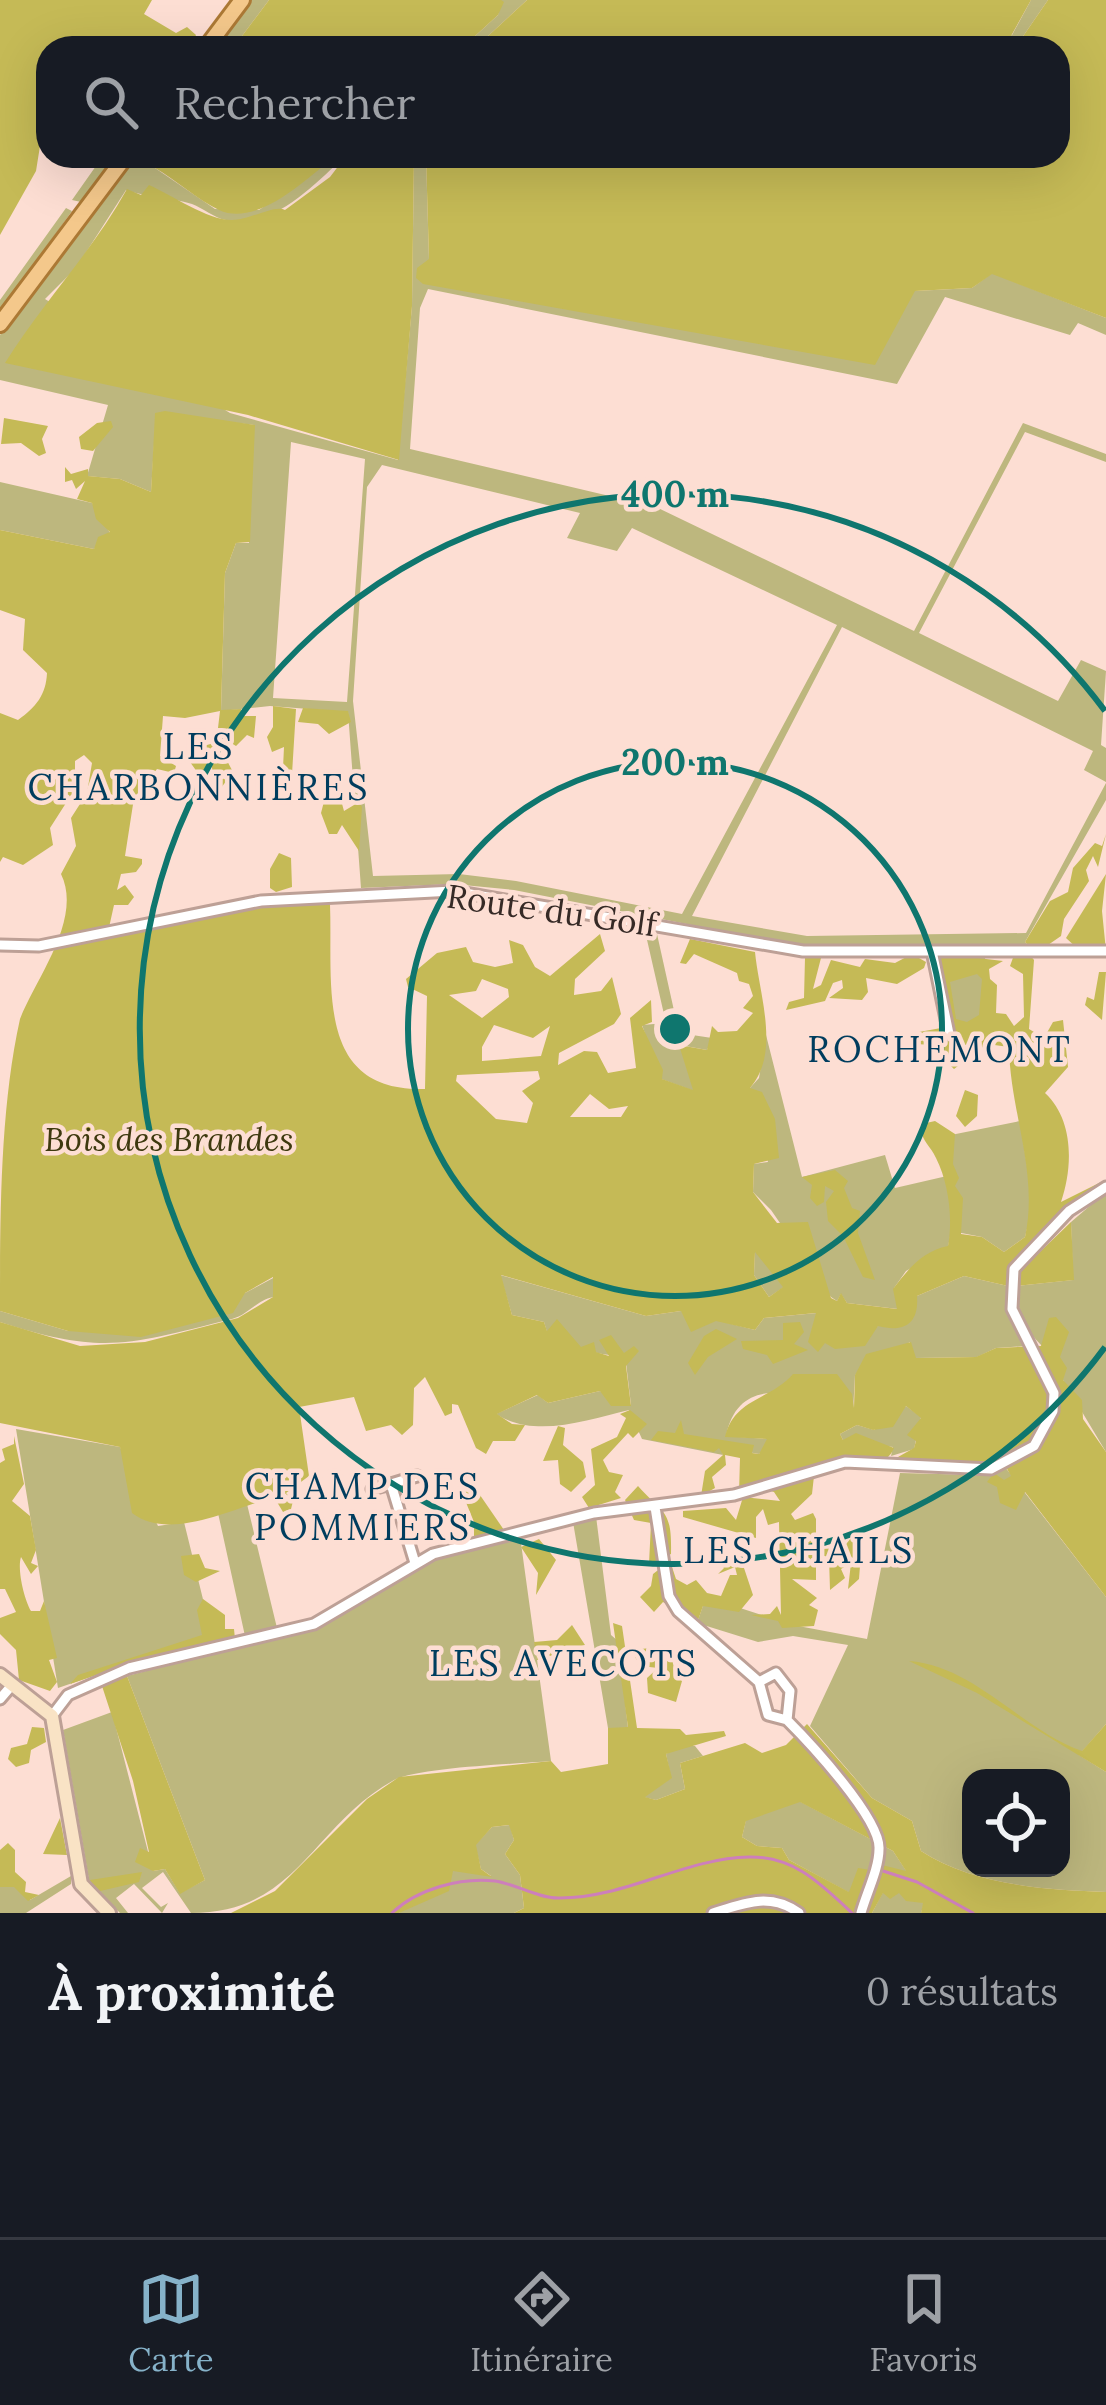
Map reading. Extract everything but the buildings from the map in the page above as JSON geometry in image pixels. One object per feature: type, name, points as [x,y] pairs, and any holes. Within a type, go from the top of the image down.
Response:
[{"type":"main road","points":[[215,36],[242,0]]},
{"type":"main road","points":[[0,324],[117,168]]},
{"type":"street","name":"Route du Golf","points":[[0,946],[39,946],[261,901],[453,891],[803,951],[1106,951]]},
{"type":"street","points":[[932,951],[949,1034]]},
{"type":"street","points":[[34,1701],[68,1696],[129,1668],[314,1624],[415,1563],[593,1513],[734,1496],[845,1462],[951,1470],[991,1469],[1017,1460],[1043,1434],[1054,1393],[1012,1309],[1014,1269],[1069,1211],[1106,1187]]},
{"type":"street","points":[[372,1489],[418,1476]]},
{"type":"street","points":[[391,1484],[415,1563]]},
{"type":"street","points":[[655,1507],[669,1596],[759,1682],[768,1715],[787,1720],[812,1744],[875,1830],[879,1850],[861,1913]]},
{"type":"street","points":[[759,1682],[776,1673],[790,1690],[787,1720]]},
{"type":"street","points":[[0,1675],[52,1716],[81,1884],[109,1913]]},
{"type":"street","points":[[0,1700],[12,1685]]},
{"type":"street","points":[[52,1716],[68,1696]]},
{"type":"street","points":[[713,1913],[758,1899],[786,1904],[800,1913]]},
{"type":"shaded area","points":[[252,0],[269,0],[242,36],[225,36]]},
{"type":"shaded area","points":[[501,0],[527,0],[488,36],[475,36],[498,15]]},
{"type":"shaded area","points":[[1031,0],[1048,0],[1023,36],[1012,35]]},
{"type":"shaded area","points":[[95,168],[107,168],[81,202],[72,200]]},
{"type":"shaded area","points":[[126,168],[155,168],[215,209],[259,210],[318,168],[333,168],[293,202],[245,221],[222,219],[192,204],[126,190],[76,268],[45,299],[230,413],[398,460],[412,306],[414,168],[426,168],[429,259],[915,291],[972,288],[992,273],[1106,318],[1106,335],[1078,323],[1070,335],[945,297],[897,384],[428,289],[420,308],[410,449],[656,507],[914,631],[1023,423],[1106,454],[1106,462],[1025,432],[919,633],[1058,701],[1081,660],[1106,671],[1101,745],[1106,748],[1106,782],[1084,770],[1093,751],[842,627],[692,916],[807,936],[1026,933],[1106,783],[1106,800],[1025,942],[1029,946],[793,945],[514,890],[453,884],[361,888],[348,712],[270,706],[221,711],[225,573],[236,543],[249,543],[254,425],[156,413],[151,492],[120,479],[87,476],[108,405],[0,380],[0,335]],"holes":[[[291,442],[365,459],[347,702],[273,698]],[[382,465],[580,513],[567,538],[617,551],[632,528],[837,625],[682,914],[516,881],[459,874],[373,876],[353,701],[367,487]]]},
{"type":"shaded area","points":[[66,208],[72,211],[0,312],[0,300]]},
{"type":"shaded area","points":[[0,482],[92,503],[110,533],[94,549],[0,530]]},
{"type":"shaded area","points":[[645,931],[657,934],[679,1033],[712,1038],[707,1050],[680,1045],[694,1091],[661,1079],[642,1025],[666,1023]]},
{"type":"shaded area","points":[[985,957],[988,1025],[953,1030],[938,958]]},
{"type":"shaded area","points":[[766,1035],[802,1177],[885,1155],[895,1188],[947,1176],[936,1138],[1020,1121],[1033,1204],[1025,1237],[1004,1252],[982,1237],[951,1231],[948,1247],[906,1271],[894,1288],[898,1309],[847,1303],[841,1294],[837,1301],[831,1297],[771,1210],[753,1192],[754,1164],[768,1162],[749,1089],[759,1078]]},
{"type":"shaded area","points":[[1106,1192],[1106,1452],[1063,1380],[1050,1318],[1042,1346],[1023,1319],[1015,1286],[1073,1280],[1071,1222]]},
{"type":"shaded area","points":[[755,1249],[784,1287],[769,1297],[754,1275]]},
{"type":"shaded area","points":[[500,1275],[646,1316],[681,1311],[755,1330],[764,1318],[817,1313],[825,1342],[878,1326],[917,1296],[964,1276],[1008,1286],[1006,1305],[1026,1346],[996,1348],[977,1357],[915,1358],[910,1342],[855,1375],[853,1412],[797,1395],[761,1394],[746,1401],[734,1415],[726,1436],[767,1439],[769,1443],[759,1454],[720,1447],[723,1455],[642,1439],[629,1410],[544,1426],[496,1414],[538,1395],[548,1403],[600,1391],[631,1405],[625,1354],[585,1349],[547,1332],[544,1322],[512,1315]]},
{"type":"shaded area","points":[[275,1277],[273,1297],[238,1317],[141,1340],[92,1343],[0,1322],[0,1311],[68,1331],[245,1293]]},
{"type":"shaded area","points":[[906,1406],[921,1417],[914,1449],[891,1456],[893,1447],[843,1440],[840,1434],[857,1425],[874,1430]]},
{"type":"shaded area","points":[[16,1429],[120,1447],[158,1526],[184,1522],[214,1644],[122,1666],[58,1688]]},
{"type":"shaded area","points":[[1005,1467],[1106,1597],[1106,1724],[1079,1755],[1106,1772],[1106,1892],[1034,1887],[983,1877],[1070,1877],[1070,1769],[962,1769],[962,1871],[921,1851],[912,1821],[872,1798],[810,1726],[848,1645],[793,1636],[758,1642],[697,1623],[706,1597],[793,1625],[867,1639],[900,1473],[976,1475]]},
{"type":"shaded area","points":[[247,1504],[277,1628],[245,1636],[218,1513]]},
{"type":"shaded area","points":[[596,1516],[628,1728],[608,1728],[573,1522]]},
{"type":"shaded area","points":[[520,1536],[551,1761],[446,1769],[394,1780],[366,1799],[281,1883],[227,1909],[191,1913],[163,1872],[142,1888],[161,1907],[168,1903],[162,1913],[134,1884],[116,1898],[128,1913],[120,1913],[89,1880],[63,1730],[112,1712],[153,1871],[165,1869],[180,1893],[205,1880],[127,1676],[311,1628],[367,1601],[427,1561]]},
{"type":"shaded area","points":[[679,1746],[695,1746],[703,1756],[680,1763],[685,1789],[656,1800],[643,1797],[671,1778],[666,1754]]},
{"type":"shaded area","points":[[799,1801],[893,1851],[907,1872],[850,1893],[789,1860],[782,1848],[757,1846],[742,1837],[746,1820]]},
{"type":"shaded area","points":[[510,1825],[514,1840],[505,1854],[520,1875],[524,1908],[514,1913],[399,1913],[453,1870],[491,1876],[481,1869],[475,1845],[492,1827]]},
{"type":"shaded area","points":[[0,1857],[30,1900],[71,1876],[71,1884],[26,1913],[0,1913]]},
{"type":"shaded area","points":[[883,1892],[899,1892],[924,1903],[921,1913],[872,1913]]},
{"type":"green space","points":[[0,0],[152,0],[144,14],[176,33],[187,27],[196,35],[36,36],[36,171],[0,235]]},
{"type":"green space","points":[[269,0],[504,2],[498,15],[475,36],[242,36]]},
{"type":"green space","points":[[527,0],[1031,0],[1011,36],[488,36]]},
{"type":"green space","points":[[1048,0],[1106,0],[1106,318],[992,274],[972,288],[915,291],[875,365],[423,284],[416,278],[417,268],[429,259],[426,168],[1070,168],[1070,36],[1023,36]]},
{"type":"green space","points":[[155,168],[320,168],[265,207],[234,214],[211,206]]},
{"type":"green space","points":[[337,168],[414,168],[412,306],[399,460],[248,415],[5,363],[127,189],[141,195],[149,185],[212,216],[239,219],[285,210]]},
{"type":"green space","name":"Bois des Brandes","points":[[155,413],[255,425],[250,542],[236,543],[225,573],[221,710],[241,709],[244,716],[256,716],[254,738],[247,735],[236,746],[228,741],[227,729],[218,728],[220,711],[185,718],[163,716],[160,756],[176,766],[174,773],[157,769],[134,798],[125,856],[142,859],[142,864],[136,872],[121,874],[117,890],[125,885],[134,897],[128,905],[114,905],[108,932],[261,901],[330,904],[332,999],[347,1053],[364,1073],[389,1085],[425,1089],[427,996],[408,987],[406,979],[437,953],[466,947],[473,962],[495,967],[513,963],[509,940],[523,945],[535,967],[550,976],[600,934],[605,951],[575,979],[574,995],[601,991],[612,977],[621,1014],[614,1024],[559,1053],[558,1065],[584,1051],[597,1052],[608,1073],[636,1068],[630,1018],[651,1000],[652,1022],[642,1026],[663,1070],[662,1079],[693,1090],[679,1045],[707,1050],[712,1026],[718,1032],[737,1031],[753,1013],[743,1008],[753,996],[737,973],[694,954],[686,964],[680,963],[690,939],[755,952],[766,1041],[759,1074],[750,1088],[762,1092],[775,1119],[779,1158],[754,1164],[753,1192],[777,1223],[808,1222],[831,1298],[837,1301],[841,1293],[847,1303],[897,1309],[893,1289],[905,1274],[931,1252],[948,1246],[947,1190],[922,1124],[935,1121],[955,1134],[953,1164],[959,1178],[955,1186],[963,1198],[961,1234],[982,1237],[1004,1252],[1025,1237],[1029,1189],[1009,1047],[987,1044],[954,1069],[942,1057],[944,1046],[917,1044],[908,1034],[952,1026],[944,986],[931,972],[944,954],[1003,961],[989,969],[990,979],[997,985],[996,1013],[1006,1014],[1014,1026],[1024,1017],[1023,974],[1010,966],[1014,955],[1029,954],[1034,960],[1029,1029],[1044,1038],[1053,1022],[1063,1020],[1068,1067],[1045,1093],[1066,1130],[1068,1174],[1061,1202],[1101,1182],[1021,1265],[1008,1286],[964,1276],[917,1296],[916,1313],[903,1327],[878,1326],[865,1346],[835,1349],[825,1343],[818,1352],[808,1342],[816,1313],[764,1318],[755,1330],[716,1321],[691,1332],[681,1311],[646,1316],[501,1275],[512,1315],[544,1322],[547,1331],[557,1319],[581,1347],[594,1342],[596,1352],[609,1356],[599,1340],[611,1335],[624,1353],[634,1346],[639,1351],[626,1366],[631,1406],[611,1406],[600,1391],[548,1403],[537,1395],[497,1414],[512,1424],[525,1425],[515,1441],[493,1441],[486,1454],[476,1448],[458,1405],[452,1404],[452,1413],[445,1416],[425,1377],[414,1388],[413,1425],[402,1435],[391,1425],[366,1431],[354,1397],[299,1407],[309,1476],[286,1493],[293,1501],[291,1509],[283,1512],[274,1497],[183,1524],[147,1521],[132,1513],[120,1447],[0,1423],[0,1322],[80,1346],[145,1342],[238,1318],[273,1297],[273,1277],[245,1293],[233,1313],[141,1337],[68,1331],[0,1311],[2,1163],[13,1053],[20,1019],[62,929],[66,891],[61,874],[76,846],[71,818],[87,793],[92,763],[84,755],[75,761],[75,789],[50,828],[53,845],[23,865],[3,857],[0,862],[0,713],[18,720],[24,715],[42,694],[47,673],[23,650],[25,619],[0,610],[0,530],[94,549],[98,537],[110,532],[96,519],[92,503],[77,499],[85,481],[76,489],[72,480],[65,482],[65,467],[71,474],[88,469],[88,476],[120,479],[151,492]],"holes":[[[977,974],[982,979],[979,1015],[967,1022],[956,1019],[950,982]],[[482,979],[508,989],[509,997],[482,1018],[449,995],[476,991]],[[494,1025],[533,1038],[550,1026],[541,1056],[482,1061],[482,1047]],[[538,1071],[540,1079],[522,1091],[533,1103],[527,1123],[496,1119],[456,1081],[457,1075]],[[590,1094],[609,1109],[628,1106],[621,1117],[570,1117]],[[755,1252],[783,1287],[769,1297],[754,1275]]]},
{"type":"green space","points":[[4,418],[48,426],[42,439],[46,453],[39,456],[21,443],[1,444]]},
{"type":"green space","points":[[111,421],[113,427],[93,451],[81,449],[79,437],[97,423]]},
{"type":"green space","points":[[273,706],[296,709],[292,774],[283,768],[284,747],[272,752],[267,737],[273,727]]},
{"type":"green space","points":[[303,708],[348,711],[351,722],[329,734],[318,724],[298,722]]},
{"type":"green space","points":[[214,743],[221,750],[214,763],[224,755],[233,772],[218,792],[210,760],[200,776],[190,762],[193,749]]},
{"type":"green space","points":[[338,789],[344,811],[359,802],[362,807],[359,851],[342,825],[337,834],[329,834],[321,813],[327,790]]},
{"type":"green space","points":[[1106,834],[1098,867],[1093,856],[1086,870],[1089,881],[1064,919],[1061,936],[1048,945],[1029,946],[1025,942],[1050,901],[1068,892],[1073,868],[1095,843],[1102,846]]},
{"type":"green space","points":[[279,853],[291,858],[292,887],[276,892],[270,888],[270,869]]},
{"type":"green space","points":[[1106,874],[1102,911],[1106,951],[1078,949],[1066,938]]},
{"type":"green space","points":[[912,954],[926,962],[924,968],[897,984],[866,978],[868,992],[862,1000],[829,998],[843,988],[842,980],[833,983],[825,1001],[786,1010],[789,1002],[804,998],[805,958],[821,958],[813,989],[821,985],[831,960],[860,967],[865,959],[895,963]]},
{"type":"green space","points":[[1099,972],[1106,972],[1102,1020],[1085,1005],[1087,997],[1094,1000]]},
{"type":"green space","points":[[965,1090],[978,1095],[977,1116],[965,1127],[956,1116]]},
{"type":"green space","points":[[835,1170],[848,1181],[844,1188],[852,1208],[860,1211],[858,1233],[875,1280],[863,1277],[843,1236],[828,1221],[826,1202],[834,1191],[825,1186],[824,1202],[817,1206],[810,1198],[812,1185],[802,1177]]},
{"type":"green space","points":[[1071,1222],[1074,1280],[1015,1286],[1019,1272]]},
{"type":"green space","points":[[1056,1317],[1069,1332],[1060,1357],[1067,1368],[1063,1380],[1082,1400],[1083,1419],[1106,1452],[1106,1597],[1025,1492],[1016,1510],[1000,1503],[997,1487],[987,1482],[994,1473],[1004,1480],[1011,1476],[1006,1467],[904,1467],[898,1457],[914,1448],[916,1441],[907,1435],[921,1418],[906,1406],[893,1427],[873,1430],[857,1425],[840,1434],[843,1440],[856,1433],[894,1448],[889,1457],[871,1466],[815,1467],[812,1494],[791,1514],[795,1520],[813,1513],[816,1519],[816,1580],[792,1579],[817,1598],[809,1605],[818,1610],[814,1626],[782,1628],[778,1621],[751,1615],[770,1614],[777,1606],[781,1615],[779,1522],[768,1525],[763,1509],[756,1517],[756,1538],[683,1517],[683,1511],[726,1508],[736,1520],[743,1497],[780,1501],[774,1492],[758,1487],[739,1494],[740,1458],[725,1455],[726,1465],[712,1477],[715,1488],[701,1496],[705,1471],[723,1455],[719,1448],[714,1452],[651,1440],[658,1431],[675,1433],[681,1420],[684,1434],[754,1445],[752,1453],[759,1454],[767,1439],[725,1437],[730,1424],[736,1414],[793,1374],[837,1374],[852,1394],[854,1408],[855,1375],[866,1354],[911,1342],[916,1358],[976,1357],[996,1348],[1041,1346],[1049,1318]]},
{"type":"green space","points":[[800,1322],[804,1332],[794,1344],[808,1350],[773,1364],[767,1355],[743,1349],[741,1341],[783,1340],[783,1323]]},
{"type":"green space","points":[[716,1329],[737,1339],[708,1357],[695,1375],[688,1363],[704,1336]]},
{"type":"green space","points":[[630,1410],[647,1424],[633,1438],[628,1433],[603,1460],[609,1472],[623,1475],[615,1492],[621,1498],[589,1508],[582,1497],[595,1485],[591,1449],[617,1437],[626,1418],[620,1414]]},
{"type":"green space","points":[[558,1426],[565,1428],[563,1445],[583,1462],[586,1477],[571,1492],[560,1484],[558,1460],[543,1461]]},
{"type":"green space","points":[[14,1436],[24,1484],[12,1501],[30,1516],[36,1550],[31,1563],[38,1566],[31,1574],[21,1557],[21,1576],[31,1611],[40,1611],[44,1601],[57,1658],[49,1660],[57,1682],[50,1691],[19,1680],[16,1650],[0,1634],[0,1618],[16,1612],[5,1589],[0,1589],[0,1463],[5,1460],[2,1449],[14,1444]]},
{"type":"green space","points":[[456,1478],[471,1482],[504,1530],[474,1538],[474,1522]]},
{"type":"green space","points":[[638,1486],[665,1514],[670,1528],[671,1554],[649,1564],[651,1523],[634,1520],[625,1500]]},
{"type":"green space","points":[[851,1538],[861,1553],[859,1579],[848,1589],[851,1563],[841,1569],[845,1578],[830,1590],[829,1557],[820,1555],[822,1549],[843,1548]]},
{"type":"green space","points":[[539,1539],[556,1560],[536,1595],[538,1573],[521,1547]]},
{"type":"green space","points":[[723,1551],[727,1560],[741,1559],[753,1595],[739,1612],[703,1606],[697,1623],[663,1602],[654,1612],[640,1597],[651,1586],[653,1574],[670,1561],[676,1579],[687,1585],[696,1580],[707,1593],[721,1596],[730,1575],[737,1575],[735,1567],[718,1574],[724,1568],[715,1556]]},
{"type":"green space","points":[[199,1554],[205,1568],[220,1571],[196,1582],[184,1575],[181,1556]]},
{"type":"green space","points":[[203,1599],[225,1615],[225,1629],[234,1629],[235,1639],[196,1656],[147,1669],[131,1663],[70,1684],[78,1675],[202,1635],[197,1610]]},
{"type":"green space","points":[[613,1623],[622,1626],[637,1728],[680,1729],[686,1735],[724,1731],[726,1736],[666,1754],[672,1778],[645,1797],[656,1800],[685,1789],[680,1763],[745,1743],[762,1753],[786,1745],[807,1724],[872,1798],[912,1821],[921,1851],[962,1871],[962,1877],[1106,1892],[1106,1913],[921,1913],[923,1903],[906,1901],[899,1893],[890,1899],[883,1893],[872,1913],[514,1913],[524,1908],[520,1875],[505,1854],[514,1840],[509,1825],[492,1827],[476,1845],[481,1869],[492,1877],[453,1871],[449,1891],[399,1913],[231,1913],[275,1891],[367,1799],[399,1777],[551,1761],[561,1772],[608,1764],[608,1728],[628,1727]],"holes":[[[800,1802],[893,1851],[906,1871],[882,1865],[877,1871],[858,1868],[849,1892],[789,1860],[782,1848],[757,1846],[742,1837],[746,1821]]]},
{"type":"green space","points":[[572,1625],[585,1645],[537,1660],[534,1642],[557,1640]]},
{"type":"green space","points":[[669,1646],[676,1677],[682,1681],[676,1702],[648,1693],[647,1678],[658,1668],[641,1666],[635,1657],[641,1649]]},
{"type":"green space","points":[[909,1661],[955,1674],[1082,1751],[1106,1724],[1106,1772],[977,1693]]},
{"type":"green space","points":[[127,1676],[205,1880],[180,1894],[165,1869],[153,1871],[135,1862],[140,1848],[149,1852],[133,1781],[102,1686]]},
{"type":"green space","points":[[32,1727],[44,1728],[46,1742],[31,1750],[29,1763],[16,1767],[8,1759],[11,1748],[27,1744]]},
{"type":"green space","points":[[60,1818],[67,1855],[43,1854]]},
{"type":"green space","points":[[8,1843],[15,1850],[15,1872],[26,1882],[25,1892],[39,1895],[28,1901],[14,1887],[0,1887],[0,1850]]},
{"type":"green space","points":[[142,1872],[139,1882],[96,1892],[90,1880]]},
{"type":"waterway","points":[[392,1913],[414,1897],[454,1883],[495,1881],[550,1897],[583,1897],[701,1864],[749,1857],[793,1867],[852,1913]]},
{"type":"waterway","points":[[880,1870],[917,1882],[973,1913]]},
{"type":"district","name":"LES CHARBONNIÈRES","points":[[199,766]]},
{"type":"district","name":"ROCHEMONT","points":[[940,1049]]},
{"type":"district","name":"CHAMP DES POMMIERS","points":[[363,1506]]},
{"type":"district","name":"LES CHAILS","points":[[799,1550]]},
{"type":"district","name":"LES AVECOTS","points":[[564,1663]]}]
